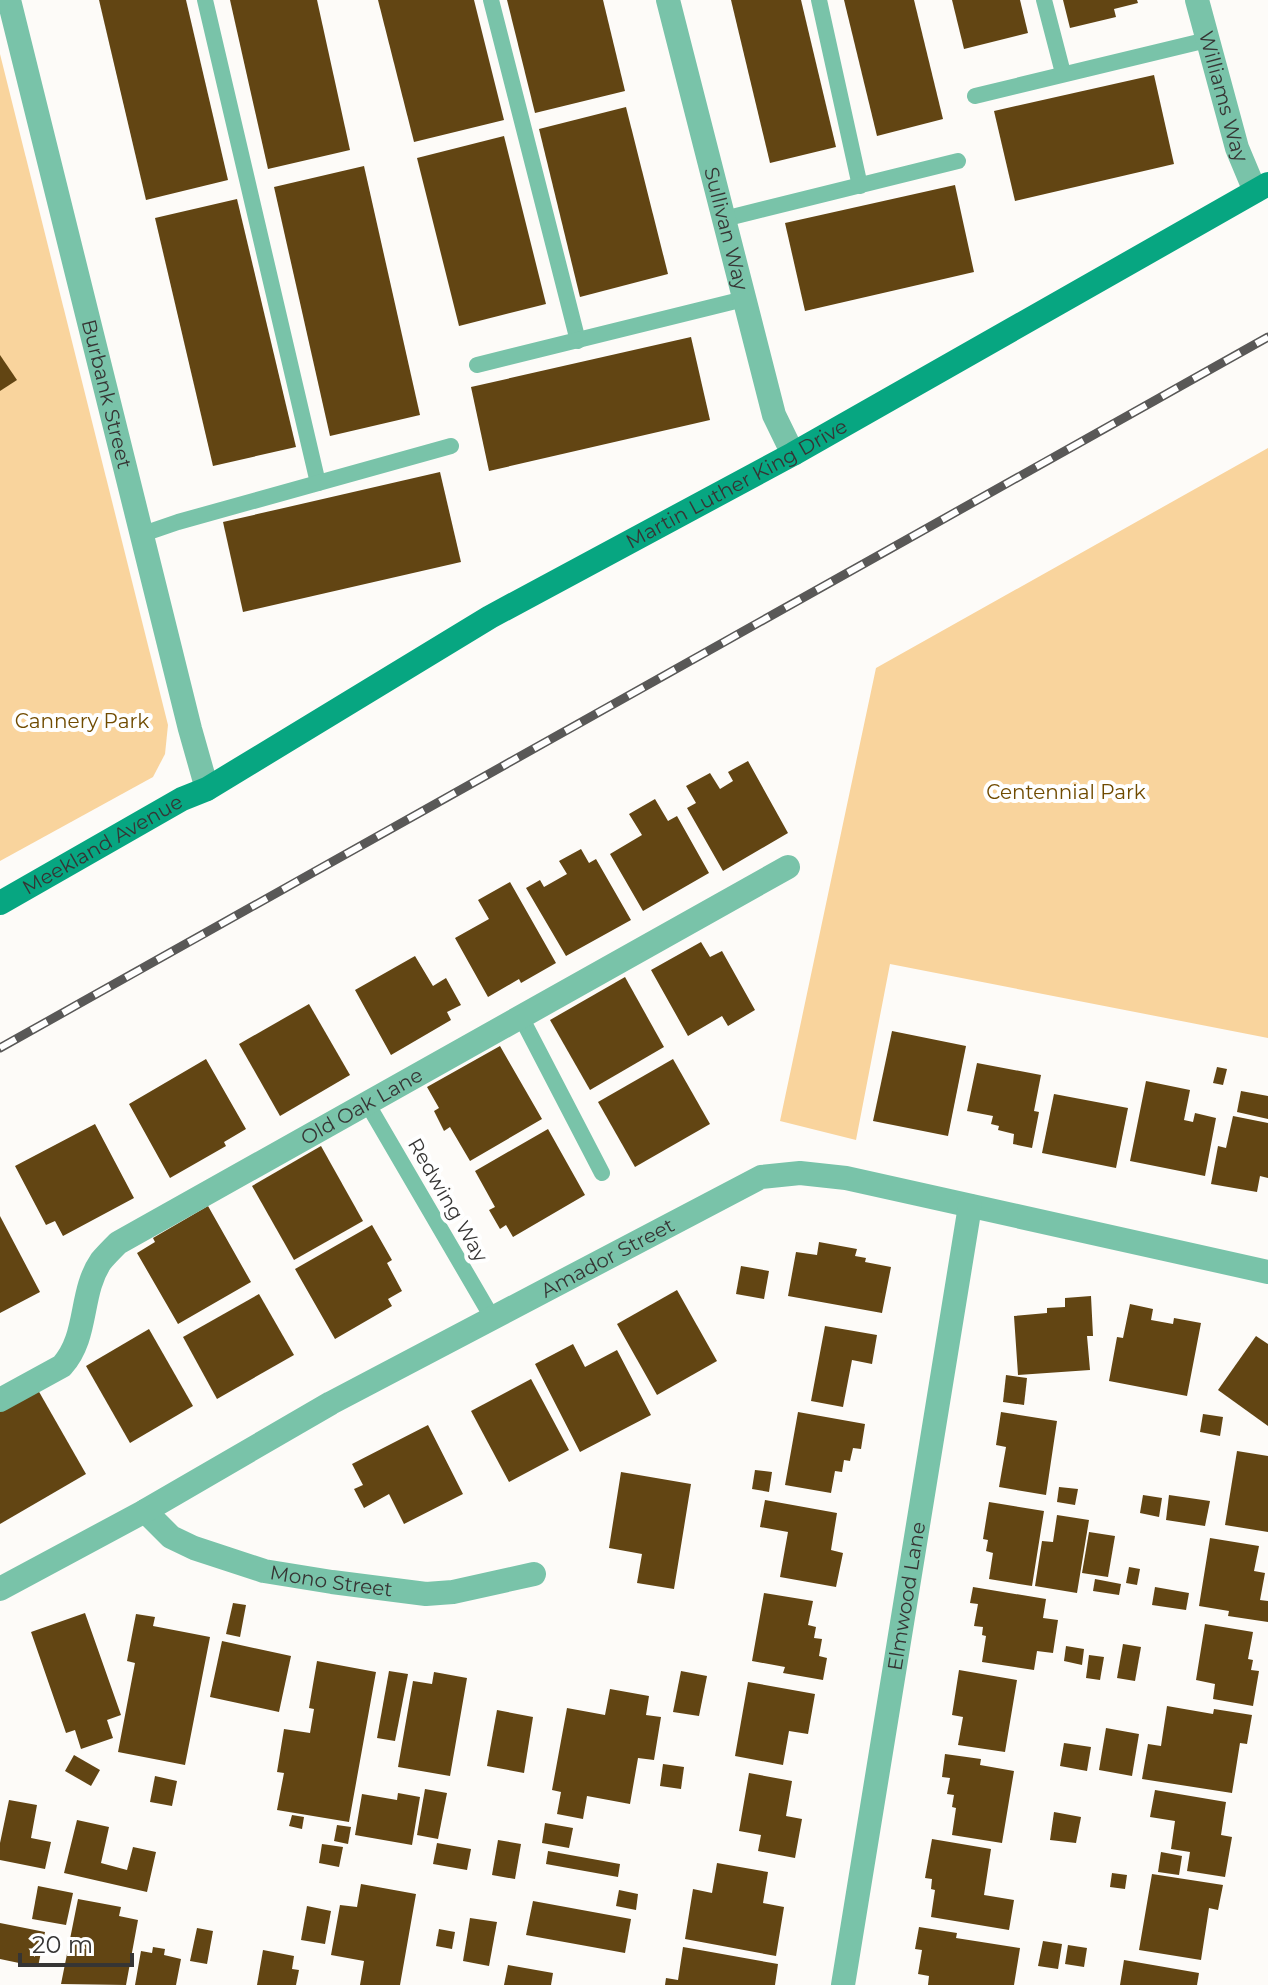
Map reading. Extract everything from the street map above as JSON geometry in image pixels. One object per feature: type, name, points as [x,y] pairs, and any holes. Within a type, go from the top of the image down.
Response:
[{"type":"street","name":"Burbank Street","points":[[9,0],[207,789]]},
{"type":"street","name":"Sullivan Way","points":[[668,0],[774,415],[793,454]]},
{"type":"street","name":"Williams Way","points":[[1197,0],[1237,148],[1262,188]]},
{"type":"street","name":"Martin Luther King Drive","points":[[207,789],[490,617],[793,454],[1262,188]]},
{"type":"street","name":"Meekland Avenue","points":[[0,903],[182,799],[207,789]]},
{"type":"street","name":"Old Oak Lane","points":[[0,1400],[62,1366],[69,1358],[79,1339],[89,1292],[100,1263],[118,1243],[788,867]]},
{"type":"street","name":"Amador Street","points":[[0,1589],[145,1511],[331,1403],[761,1177],[800,1173],[846,1178],[1268,1272]]},
{"type":"street","name":"Elmwood Lane","points":[[843,1985],[970,1206]]},
{"type":"street","name":"Mono Street","points":[[145,1511],[171,1537],[194,1548],[264,1571],[426,1594],[453,1592],[534,1574]]},
{"type":"lane","points":[[205,0],[318,483]]},
{"type":"lane","points":[[491,0],[578,341]]},
{"type":"lane","points":[[819,0],[860,186]]},
{"type":"lane","points":[[1044,0],[1063,73]]},
{"type":"lane","points":[[975,96],[1207,40]]},
{"type":"lane","points":[[724,219],[958,161]]},
{"type":"lane","points":[[477,365],[744,299]]},
{"type":"lane","points":[[143,534],[451,446]]},
{"type":"lane","points":[[521,1017],[602,1173]]},
{"type":"lane","name":"Redwing Way","points":[[367,1103],[493,1319]]},
{"type":"green space","name":"Cannery Park","points":[[0,54],[168,725],[165,754],[153,777],[0,861]]},
{"type":"green space","name":"Centennial Park","points":[[1268,448],[1268,1038],[890,964],[856,1140],[780,1121],[876,668]]},
{"type":"building","points":[[99,0],[186,0],[228,180],[146,200]]},
{"type":"building","points":[[230,0],[317,0],[350,150],[268,169]]},
{"type":"building","points":[[378,0],[474,0],[504,120],[414,142]]},
{"type":"building","points":[[507,0],[603,0],[625,91],[535,113]]},
{"type":"building","points":[[731,0],[801,0],[836,147],[770,163]]},
{"type":"building","points":[[844,0],[914,0],[943,119],[877,136]]},
{"type":"building","points":[[952,0],[1020,0],[1028,33],[964,49]]},
{"type":"building","points":[[1063,0],[1137,0],[1138,3],[1114,9],[1116,17],[1070,28]]},
{"type":"building","points":[[1154,75],[1174,164],[1015,201],[994,111]]},
{"type":"building","points":[[626,107],[668,274],[580,297],[539,129]]},
{"type":"building","points":[[504,136],[546,304],[459,326],[417,158]]},
{"type":"building","points":[[364,166],[420,415],[330,436],[274,187]]},
{"type":"building","points":[[955,185],[974,272],[805,311],[785,223]]},
{"type":"building","points":[[237,199],[296,447],[213,466],[155,218]]},
{"type":"building","points":[[691,337],[710,420],[489,471],[471,387]]},
{"type":"building","points":[[0,355],[17,380],[0,391]]},
{"type":"building","points":[[440,472],[461,562],[243,612],[223,522]]},
{"type":"building","points":[[748,761],[788,833],[723,871],[687,808],[696,803],[686,786],[710,773],[720,789],[733,781],[728,772]]},
{"type":"building","points":[[655,799],[668,821],[677,816],[709,873],[643,911],[610,854],[642,835],[629,814]]},
{"type":"building","points":[[581,849],[589,863],[596,859],[631,920],[566,956],[526,888],[540,880],[544,887],[567,874],[559,861]]},
{"type":"building","points":[[510,882],[556,963],[488,997],[455,938],[489,919],[478,900]]},
{"type":"building","points":[[701,942],[710,957],[722,951],[755,1010],[728,1026],[722,1016],[688,1036],[651,970]]},
{"type":"building","points":[[415,956],[433,986],[446,978],[461,1005],[447,1012],[451,1020],[391,1055],[355,990]]},
{"type":"building","points":[[625,977],[664,1047],[590,1090],[550,1020]]},
{"type":"building","points":[[309,1004],[350,1075],[280,1116],[239,1044]]},
{"type":"building","points":[[892,1031],[966,1046],[948,1136],[873,1121]]},
{"type":"building","points":[[500,1046],[542,1119],[470,1161],[450,1127],[444,1131],[434,1111],[439,1108],[427,1087]]},
{"type":"building","points":[[206,1059],[246,1129],[224,1142],[226,1146],[170,1178],[129,1104]]},
{"type":"building","points":[[673,1059],[710,1124],[635,1167],[598,1102]]},
{"type":"building","points":[[977,1063],[1041,1075],[1034,1111],[1039,1112],[1032,1148],[1013,1144],[1014,1134],[998,1130],[999,1126],[991,1124],[993,1116],[967,1111]]},
{"type":"building","points":[[1217,1067],[1227,1069],[1223,1085],[1213,1083]]},
{"type":"building","points":[[1146,1081],[1190,1090],[1184,1120],[1193,1122],[1195,1113],[1216,1118],[1205,1176],[1130,1161]]},
{"type":"building","points":[[1241,1091],[1268,1096],[1268,1119],[1237,1112]]},
{"type":"building","points":[[1054,1094],[1128,1108],[1116,1168],[1042,1153]]},
{"type":"building","points":[[1233,1116],[1268,1123],[1268,1178],[1260,1176],[1257,1192],[1211,1184],[1218,1146],[1226,1148]]},
{"type":"building","points":[[95,1124],[134,1198],[63,1236],[55,1221],[46,1225],[15,1166]]},
{"type":"building","points":[[548,1129],[585,1195],[513,1237],[506,1225],[500,1229],[489,1210],[495,1207],[475,1171]]},
{"type":"building","points":[[321,1146],[363,1221],[294,1260],[252,1186]]},
{"type":"building","points":[[208,1206],[251,1282],[178,1324],[137,1253],[155,1242],[153,1238]]},
{"type":"building","points":[[0,1216],[40,1292],[0,1313]]},
{"type":"building","points":[[372,1225],[392,1260],[387,1263],[402,1291],[388,1299],[392,1306],[335,1339],[295,1269]]},
{"type":"building","points":[[819,1242],[857,1249],[855,1256],[866,1258],[865,1262],[891,1267],[882,1313],[788,1296],[796,1252],[817,1255]]},
{"type":"building","points":[[741,1266],[769,1271],[764,1299],[736,1294]]},
{"type":"building","points":[[677,1290],[717,1361],[657,1395],[617,1324]]},
{"type":"building","points":[[259,1294],[294,1355],[217,1399],[183,1337]]},
{"type":"building","points":[[1091,1296],[1093,1336],[1087,1336],[1090,1370],[1018,1375],[1014,1316],[1047,1313],[1047,1308],[1065,1307],[1065,1298]]},
{"type":"building","points":[[1130,1304],[1153,1309],[1151,1320],[1173,1324],[1174,1318],[1201,1323],[1187,1396],[1109,1381],[1117,1337],[1123,1338]]},
{"type":"building","points":[[825,1326],[877,1335],[872,1364],[852,1360],[843,1407],[811,1401]]},
{"type":"building","points":[[149,1329],[193,1406],[130,1443],[86,1366]]},
{"type":"building","points":[[1256,1336],[1268,1344],[1268,1426],[1218,1390]]},
{"type":"building","points":[[573,1344],[585,1367],[617,1350],[651,1415],[580,1452],[535,1364]]},
{"type":"building","points":[[1006,1375],[1027,1378],[1024,1405],[1003,1402]]},
{"type":"building","points":[[531,1379],[569,1450],[509,1482],[471,1411]]},
{"type":"building","points":[[38,1390],[86,1474],[0,1524],[0,1411]]},
{"type":"building","points":[[798,1412],[865,1424],[861,1449],[853,1448],[850,1461],[844,1460],[842,1472],[835,1471],[831,1493],[785,1485]]},
{"type":"building","points":[[1001,1412],[1057,1421],[1046,1495],[999,1487],[1006,1447],[996,1445]]},
{"type":"building","points":[[1203,1414],[1223,1417],[1220,1436],[1200,1432]]},
{"type":"building","points":[[428,1425],[463,1494],[404,1524],[389,1494],[364,1508],[354,1489],[363,1485],[352,1464]]},
{"type":"building","points":[[1237,1451],[1268,1456],[1268,1532],[1225,1525]]},
{"type":"building","points":[[755,1470],[772,1472],[769,1492],[752,1489]]},
{"type":"building","points":[[621,1472],[691,1484],[674,1589],[637,1583],[642,1554],[609,1548]]},
{"type":"building","points":[[1059,1487],[1078,1489],[1075,1505],[1057,1502]]},
{"type":"building","points":[[1143,1495],[1162,1498],[1159,1517],[1140,1513]]},
{"type":"building","points":[[1169,1495],[1210,1501],[1205,1526],[1166,1520]]},
{"type":"building","points":[[765,1500],[837,1513],[831,1550],[843,1553],[836,1587],[780,1577],[788,1532],[760,1527]]},
{"type":"building","points":[[989,1502],[1044,1511],[1032,1586],[989,1579],[993,1553],[986,1551],[988,1540],[983,1539]]},
{"type":"building","points":[[1057,1515],[1089,1520],[1077,1593],[1035,1586],[1042,1541],[1053,1542]]},
{"type":"building","points":[[1089,1532],[1115,1536],[1108,1577],[1082,1573]]},
{"type":"building","points":[[1210,1538],[1259,1546],[1254,1571],[1265,1573],[1260,1600],[1268,1601],[1268,1622],[1228,1616],[1229,1611],[1199,1606]]},
{"type":"building","points":[[1129,1567],[1140,1569],[1137,1585],[1126,1583]]},
{"type":"building","points":[[1095,1579],[1121,1584],[1119,1595],[1093,1591]]},
{"type":"building","points":[[973,1587],[1046,1599],[1043,1618],[1058,1620],[1053,1653],[1037,1651],[1034,1670],[982,1662],[986,1636],[982,1635],[983,1627],[974,1626],[978,1604],[970,1603]]},
{"type":"building","points":[[1155,1587],[1189,1593],[1186,1610],[1152,1605]]},
{"type":"building","points":[[764,1593],[813,1601],[808,1625],[816,1627],[814,1638],[822,1639],[819,1656],[827,1658],[823,1680],[783,1673],[785,1667],[752,1661]]},
{"type":"building","points":[[233,1603],[246,1605],[240,1637],[226,1634]]},
{"type":"building","points":[[85,1613],[121,1715],[107,1720],[113,1738],[81,1749],[75,1730],[66,1733],[31,1632]]},
{"type":"building","points":[[136,1614],[155,1617],[153,1626],[210,1637],[185,1765],[118,1752],[135,1663],[127,1661]]},
{"type":"building","points":[[1205,1624],[1253,1632],[1248,1659],[1253,1660],[1251,1670],[1259,1671],[1253,1706],[1213,1699],[1215,1684],[1196,1680]]},
{"type":"building","points":[[222,1641],[291,1656],[279,1712],[210,1697]]},
{"type":"building","points":[[1123,1644],[1141,1647],[1135,1681],[1117,1678]]},
{"type":"building","points":[[1066,1646],[1084,1649],[1082,1665],[1064,1661]]},
{"type":"building","points":[[1089,1655],[1104,1657],[1100,1680],[1086,1678]]},
{"type":"building","points":[[317,1661],[376,1672],[349,1822],[277,1810],[284,1773],[277,1772],[284,1729],[310,1733],[314,1709],[309,1708]]},
{"type":"building","points":[[959,1670],[1017,1680],[1005,1752],[958,1745],[963,1717],[952,1715]]},
{"type":"building","points":[[389,1671],[408,1674],[395,1741],[377,1738]]},
{"type":"building","points":[[681,1671],[707,1676],[699,1716],[673,1712]]},
{"type":"building","points":[[434,1672],[467,1678],[450,1776],[398,1767],[413,1681],[432,1684]]},
{"type":"building","points":[[748,1682],[815,1694],[808,1734],[789,1731],[783,1765],[735,1756]]},
{"type":"building","points":[[610,1689],[649,1696],[646,1715],[661,1717],[654,1760],[638,1758],[630,1804],[587,1796],[583,1819],[557,1814],[561,1792],[552,1790],[567,1708],[605,1715]]},
{"type":"building","points":[[1167,1706],[1213,1714],[1214,1709],[1252,1715],[1247,1744],[1240,1743],[1232,1793],[1142,1779],[1148,1744],[1161,1746]]},
{"type":"building","points":[[497,1710],[533,1717],[524,1773],[487,1766]]},
{"type":"building","points":[[1106,1728],[1139,1734],[1132,1776],[1099,1770]]},
{"type":"building","points":[[1064,1743],[1091,1747],[1087,1771],[1060,1766]]},
{"type":"building","points":[[945,1754],[981,1759],[980,1765],[1014,1771],[1002,1843],[952,1835],[956,1808],[952,1807],[954,1795],[947,1794],[950,1778],[942,1777]]},
{"type":"building","points":[[74,1755],[100,1770],[91,1786],[65,1771]]},
{"type":"building","points":[[663,1764],[684,1767],[681,1789],[660,1786]]},
{"type":"building","points":[[749,1773],[792,1781],[786,1816],[802,1819],[795,1858],[758,1851],[761,1835],[739,1831]]},
{"type":"building","points":[[155,1776],[177,1781],[172,1806],[150,1802]]},
{"type":"building","points":[[425,1789],[447,1793],[438,1839],[417,1835]]},
{"type":"building","points":[[1155,1790],[1226,1802],[1221,1835],[1232,1837],[1225,1877],[1187,1871],[1190,1852],[1171,1849],[1175,1821],[1150,1817]]},
{"type":"building","points":[[398,1793],[420,1797],[412,1845],[355,1835],[362,1794],[397,1800]]},
{"type":"building","points":[[9,1800],[37,1805],[31,1838],[51,1842],[45,1869],[0,1860],[0,1843]]},
{"type":"building","points":[[1054,1812],[1081,1817],[1076,1843],[1050,1840]]},
{"type":"building","points":[[292,1815],[304,1817],[302,1829],[289,1826]]},
{"type":"building","points":[[77,1820],[109,1827],[101,1863],[127,1870],[133,1847],[156,1852],[147,1892],[64,1873]]},
{"type":"building","points":[[545,1823],[573,1828],[569,1848],[542,1843]]},
{"type":"building","points":[[337,1825],[351,1827],[348,1844],[334,1841]]},
{"type":"building","points":[[932,1839],[991,1849],[984,1895],[1014,1900],[1009,1930],[931,1917],[935,1890],[931,1889],[932,1879],[925,1878]]},
{"type":"building","points":[[498,1840],[521,1844],[515,1879],[492,1875]]},
{"type":"building","points":[[437,1843],[471,1849],[467,1870],[433,1864]]},
{"type":"building","points":[[322,1844],[343,1847],[339,1867],[319,1863]]},
{"type":"building","points":[[548,1851],[620,1864],[618,1877],[546,1864]]},
{"type":"building","points":[[1161,1852],[1182,1856],[1179,1875],[1158,1872]]},
{"type":"building","points":[[717,1863],[768,1872],[763,1903],[784,1907],[776,1956],[685,1939],[693,1889],[712,1893]]},
{"type":"building","points":[[1112,1873],[1127,1875],[1125,1889],[1110,1887]]},
{"type":"building","points":[[1152,1874],[1223,1885],[1218,1910],[1209,1908],[1201,1960],[1139,1950]]},
{"type":"building","points":[[361,1884],[416,1894],[400,1985],[360,1985],[364,1961],[331,1955],[340,1905],[357,1907]]},
{"type":"building","points":[[38,1886],[73,1893],[66,1925],[32,1919]]},
{"type":"building","points":[[619,1890],[638,1894],[636,1910],[616,1906]]},
{"type":"building","points":[[78,1899],[121,1907],[119,1916],[138,1920],[126,1985],[61,1984]]},
{"type":"building","points":[[533,1901],[631,1919],[625,1953],[526,1935]]},
{"type":"building","points":[[307,1906],[331,1911],[325,1944],[301,1940]]},
{"type":"building","points":[[470,1918],[497,1922],[489,1966],[463,1961]]},
{"type":"building","points":[[0,1923],[45,1932],[38,1967],[0,1959]]},
{"type":"building","points":[[919,1927],[957,1933],[956,1938],[1020,1948],[1014,1985],[928,1985],[929,1976],[918,1974],[922,1950],[915,1949]]},
{"type":"building","points":[[197,1928],[213,1931],[207,1964],[190,1961]]},
{"type":"building","points":[[439,1929],[455,1932],[452,1949],[436,1946]]},
{"type":"building","points":[[1043,1941],[1062,1944],[1058,1969],[1038,1966]]},
{"type":"building","points":[[1068,1945],[1087,1948],[1084,1967],[1065,1964]]},
{"type":"building","points":[[153,1947],[165,1949],[164,1955],[181,1959],[176,1985],[135,1985],[141,1951],[152,1953]]},
{"type":"building","points":[[683,1947],[778,1964],[775,1985],[665,1985],[666,1978],[678,1980]]},
{"type":"building","points":[[263,1950],[294,1956],[292,1969],[299,1970],[296,1985],[257,1985]]},
{"type":"building","points":[[1124,1960],[1199,1973],[1197,1985],[1120,1985]]},
{"type":"building","points":[[508,1965],[553,1973],[551,1985],[504,1985]]},
{"type":"railway","points":[[0,1048],[1268,337]]}]
